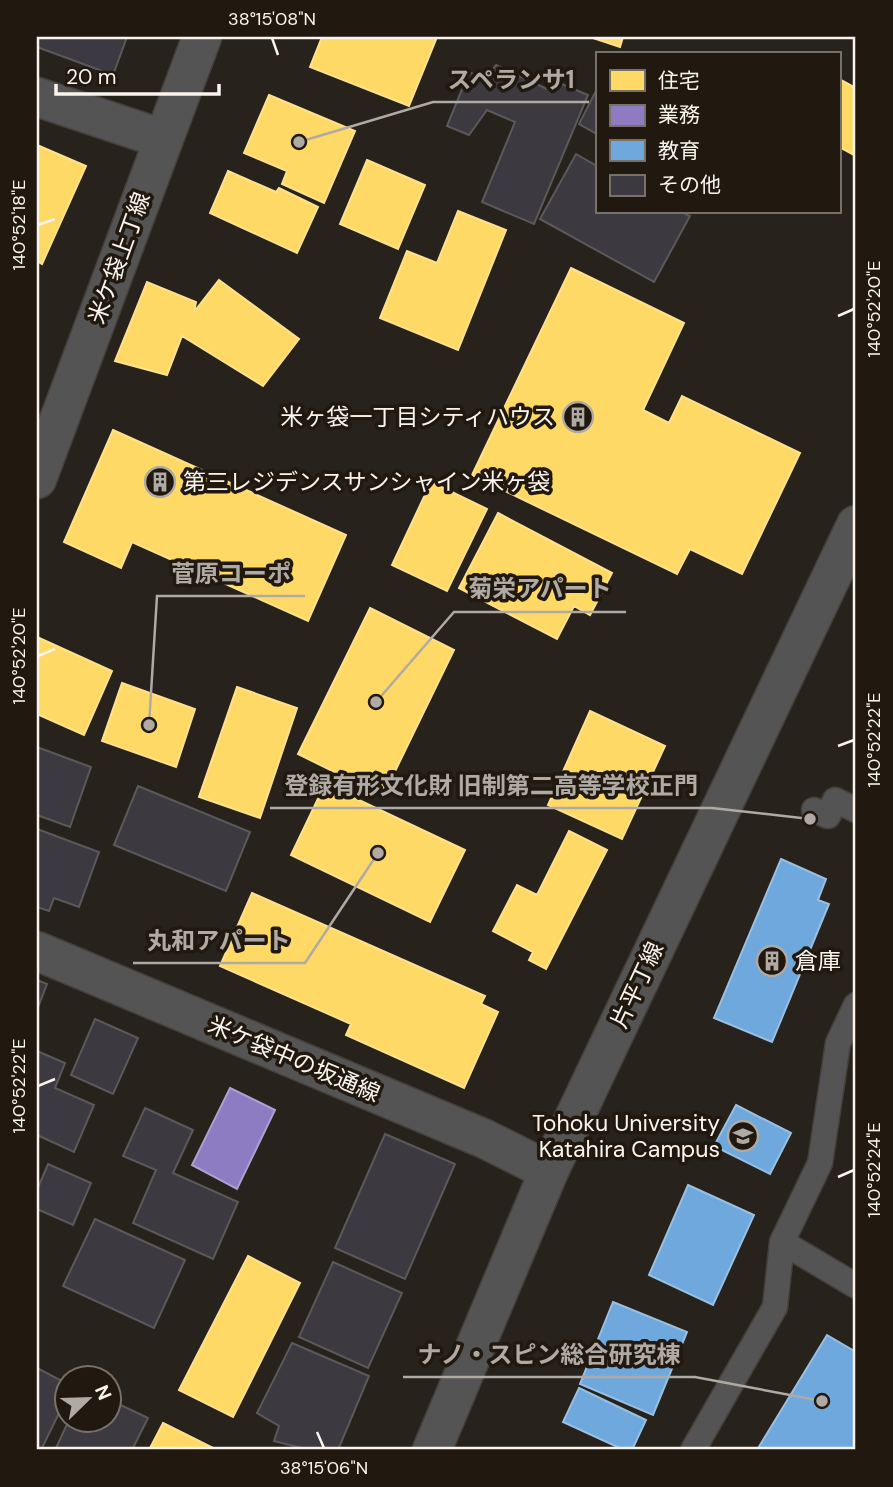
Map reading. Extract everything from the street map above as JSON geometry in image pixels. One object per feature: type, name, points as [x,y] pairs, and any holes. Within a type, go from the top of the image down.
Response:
[{"type":"street","name":"米ケ袋上丁線","points":[[37,479],[202,37]]},
{"type":"street","points":[[37,97],[163,138]]},
{"type":"street","name":"片平丁線","points":[[432,1450],[549,1171],[856,525]]},
{"type":"street","name":"米ケ袋中の坂通線","points":[[37,951],[485,1139],[549,1171]]},
{"type":"lane","points":[[814,810],[828,816],[835,800],[856,810]]},
{"type":"lane","points":[[693,1450],[775,1307],[782,1241],[820,1163],[838,1043],[856,1005]]},
{"type":"lane","points":[[782,1241],[856,1286]]},
{"type":"building: 住宅","points":[[322,37],[437,37],[409,106],[310,67]]},
{"type":"building: 住宅","points":[[590,37],[623,37],[620,47]]},
{"type":"building: 住宅","points":[[840,80],[856,88],[856,156],[840,148]]},
{"type":"building: 住宅","points":[[269,95],[355,131],[324,203],[282,184],[287,171],[244,153]]},
{"type":"building: 住宅","points":[[37,145],[86,166],[42,264],[37,261]]},
{"type":"building: 住宅","points":[[367,160],[425,185],[398,249],[340,224]]},
{"type":"building: 住宅","points":[[228,171],[276,192],[279,188],[318,207],[297,253],[210,213]]},
{"type":"building: 住宅","points":[[458,211],[506,230],[458,350],[380,318],[407,251],[437,263]]},
{"type":"building: 住宅","name":"米ヶ袋一丁目シティハウス","points":[[571,268],[684,323],[643,410],[669,423],[682,396],[800,453],[742,574],[690,549],[677,574],[472,475]]},
{"type":"building: 住宅","points":[[219,280],[299,339],[263,386],[182,336],[167,375],[115,361],[147,282],[196,302],[194,312]]},
{"type":"building: 住宅","name":"第三レジデンスサンシャイン米ヶ袋","points":[[113,430],[346,535],[308,621],[132,542],[121,568],[64,542]]},
{"type":"building: 住宅","points":[[431,482],[487,509],[447,591],[392,565]]},
{"type":"building: 住宅","points":[[498,513],[612,573],[590,615],[574,606],[557,639],[459,588]]},
{"type":"building: 住宅","points":[[370,608],[454,650],[383,796],[298,754]]},
{"type":"building: 住宅","points":[[37,637],[112,671],[84,735],[37,714]]},
{"type":"building: 住宅","points":[[122,683],[195,709],[176,767],[102,741]]},
{"type":"building: 住宅","points":[[237,687],[297,708],[260,818],[199,797]]},
{"type":"building: 住宅","points":[[590,711],[665,746],[622,839],[548,805]]},
{"type":"building: 住宅","points":[[325,784],[465,850],[430,922],[291,855]]},
{"type":"building: 住宅","points":[[569,831],[607,850],[546,969],[529,960],[533,952],[493,931],[517,885],[537,895]]},
{"type":"building: 住宅","points":[[252,893],[485,996],[481,1004],[498,1012],[464,1088],[346,1035],[351,1024],[220,966]]},
{"type":"building: 住宅","points":[[248,1256],[300,1283],[233,1417],[179,1390]]},
{"type":"building: 住宅","points":[[163,1423],[217,1450],[149,1450]]},
{"type":"building: 業務","points":[[230,1088],[275,1110],[237,1189],[192,1165]]},
{"type":"building: 教育","name":"倉庫","points":[[781,859],[826,879],[818,900],[829,904],[772,1042],[714,1018]]},
{"type":"building: 教育","points":[[736,1105],[791,1133],[770,1174],[714,1146]]},
{"type":"building: 教育","points":[[688,1185],[754,1215],[713,1305],[649,1275]]},
{"type":"building: 教育","points":[[613,1302],[687,1332],[653,1415],[580,1384]]},
{"type":"building: 教育","points":[[827,1335],[856,1352],[856,1450],[757,1450]]},
{"type":"building: 教育","points":[[579,1388],[646,1420],[632,1450],[624,1450],[563,1422]]},
{"type":"building: その他","points":[[37,37],[127,37],[113,75],[37,47]]},
{"type":"building: その他","points":[[496,65],[547,89],[557,82],[588,95],[534,224],[482,202],[515,122],[487,110],[469,135],[447,126],[469,72],[485,79]]},
{"type":"building: その他","points":[[596,91],[596,133],[579,124]]},
{"type":"building: その他","points":[[576,154],[596,165],[596,214],[690,216],[654,282],[540,219]]},
{"type":"building: その他","points":[[37,747],[91,767],[70,827],[37,815]]},
{"type":"building: その他","points":[[138,786],[250,832],[226,891],[114,845]]},
{"type":"building: その他","points":[[37,829],[99,852],[79,907],[54,898],[49,911],[37,907]]},
{"type":"building: その他","points":[[37,980],[47,984],[37,1010]]},
{"type":"building: その他","points":[[95,1019],[138,1038],[113,1094],[71,1075]]},
{"type":"building: その他","points":[[37,1051],[65,1063],[55,1088],[94,1105],[74,1152],[37,1135]]},
{"type":"building: その他","points":[[145,1108],[193,1130],[173,1173],[238,1202],[213,1259],[133,1223],[156,1170],[123,1156]]},
{"type":"building: その他","points":[[385,1134],[455,1164],[405,1279],[335,1248]]},
{"type":"building: その他","points":[[48,1164],[91,1183],[73,1225],[37,1209],[37,1190]]},
{"type":"building: その他","points":[[95,1219],[185,1260],[154,1328],[63,1286]]},
{"type":"building: その他","points":[[333,1262],[402,1293],[368,1368],[299,1337]]},
{"type":"building: その他","points":[[292,1343],[369,1376],[338,1450],[310,1450],[274,1441],[279,1426],[257,1413]]},
{"type":"building: その他","points":[[37,1368],[52,1376],[52,1428],[41,1450],[37,1450]]},
{"type":"building: その他","points":[[122,1406],[148,1418],[132,1450],[55,1450],[62,1434],[122,1434]]},
{"type":"place","name":"スペランサ1","points":[[299,142]]},
{"type":"place","name":"米ヶ袋一丁目シティハウス","points":[[578,417]]},
{"type":"place","name":"第三レジデンスサンシャイン米ヶ袋","points":[[160,482]]},
{"type":"place","name":"菊栄アパート","points":[[376,702]]},
{"type":"place","name":"菅原コーポ","points":[[149,725]]},
{"type":"place","name":"登録有形文化財 旧制第二高等学校正門","points":[[810,819]]},
{"type":"place","name":"丸和アパート","points":[[378,853]]},
{"type":"place","name":"倉庫","points":[[772,961]]},
{"type":"place","name":"Tohoku University Katahira Campus","points":[[743,1136]]},
{"type":"place","name":"ナノ・スピン総合研究棟","points":[[822,1401]]}]
